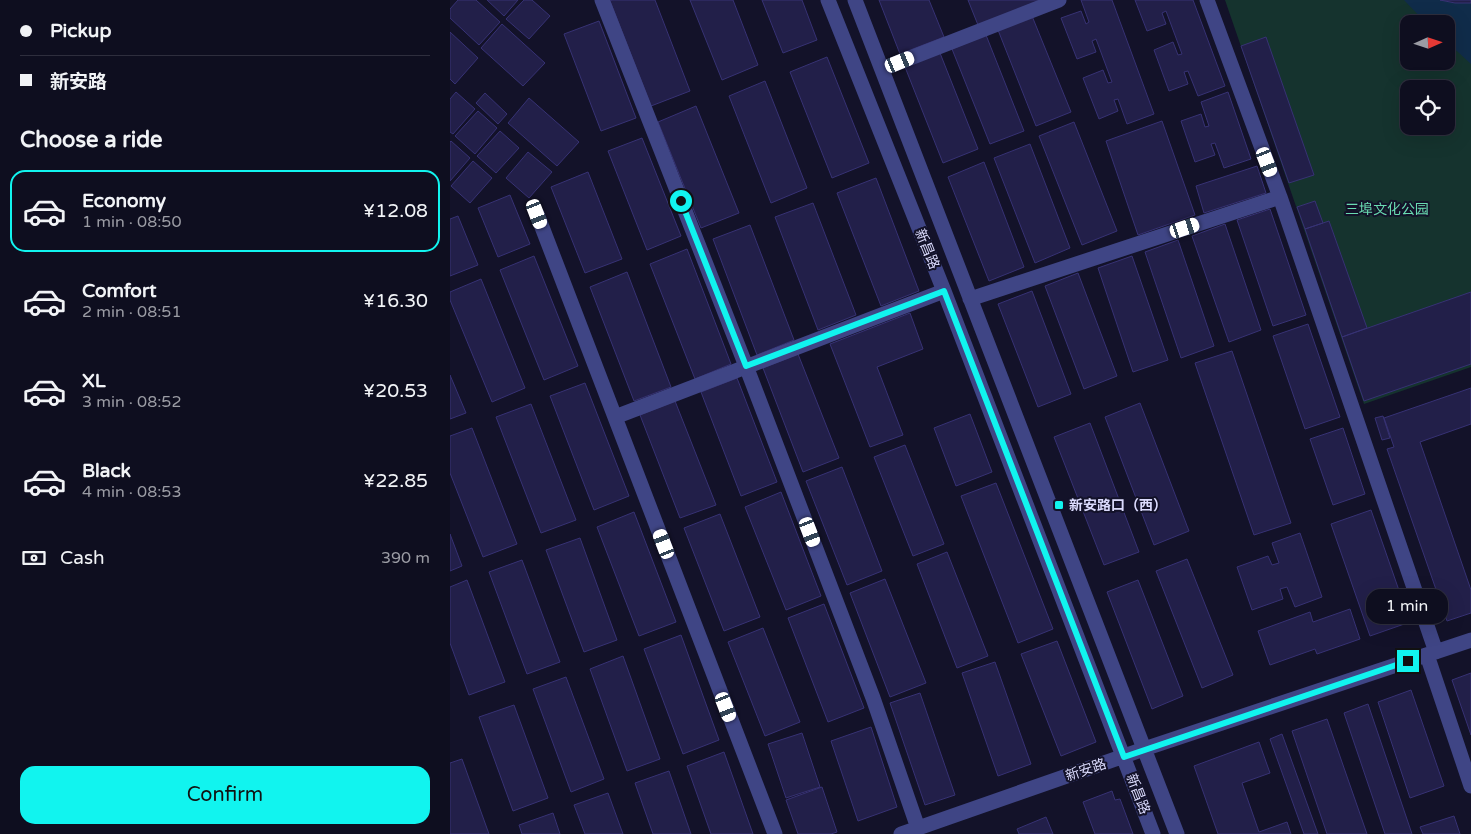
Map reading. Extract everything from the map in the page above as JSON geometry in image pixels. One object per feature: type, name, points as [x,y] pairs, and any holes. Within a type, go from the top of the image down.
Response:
[{"type":"street","points":[[602,0],[746,366],[873,698],[921,830]]},
{"type":"street","name":"新昌路","points":[[828,0],[944,291],[1153,834]]},
{"type":"street","name":"新昌路","points":[[855,0],[1177,834]]},
{"type":"street","points":[[882,69],[1059,0]]},
{"type":"street","points":[[1206,0],[1280,197],[1431,653],[1471,786]]},
{"type":"street","points":[[970,299],[1280,197]]},
{"type":"street","points":[[537,214],[775,834]]},
{"type":"street","points":[[615,417],[944,291]]},
{"type":"street","name":"新安路","points":[[901,834],[921,830],[1144,749],[1471,640]]},
{"type":"green space","name":"三埠文化公园","points":[[1225,0],[1471,0],[1471,367],[1364,404]]},
{"type":"water","points":[[1404,0],[1471,0],[1471,64],[1455,49],[1455,15],[1418,15]]},
{"type":"building","points":[[458,0],[476,0],[500,22],[479,45],[450,18],[450,9]]},
{"type":"building","points":[[487,0],[518,0],[504,16]]},
{"type":"building","points":[[524,0],[532,0],[550,16],[529,39],[506,19]]},
{"type":"building","points":[[655,0],[690,91],[651,106],[610,1]]},
{"type":"building","points":[[690,0],[733,0],[758,65],[722,80]]},
{"type":"building","points":[[762,0],[802,0],[817,40],[783,53]]},
{"type":"building","points":[[879,0],[929,0],[944,37],[900,54]]},
{"type":"building","points":[[968,0],[1041,0],[978,25]]},
{"type":"building","points":[[1081,0],[1112,0],[1154,114],[1127,124],[1118,99],[1114,100],[1118,111],[1099,119],[1083,78],[1103,70],[1108,83],[1112,82],[1096,39],[1092,41],[1096,52],[1077,59],[1061,18],[1081,11],[1086,24],[1089,22]]},
{"type":"building","points":[[1135,0],[1193,0],[1225,86],[1198,96],[1188,71],[1184,72],[1188,84],[1169,91],[1154,50],[1173,42],[1178,55],[1182,54],[1166,11],[1162,13],[1166,24],[1147,31]]},
{"type":"building","points":[[1440,0],[1471,0],[1471,3],[1455,3]]},
{"type":"building","points":[[1032,16],[1071,112],[1036,126],[998,30]]},
{"type":"building","points":[[599,21],[636,118],[601,131],[564,34]]},
{"type":"building","points":[[502,24],[545,63],[523,86],[481,48]]},
{"type":"building","points":[[450,32],[478,58],[455,84],[450,79]]},
{"type":"building","points":[[986,35],[1024,131],[990,144],[952,49]]},
{"type":"building","points":[[1266,37],[1314,175],[1289,183],[1241,46]]},
{"type":"building","points":[[940,53],[978,149],[943,163],[905,67]]},
{"type":"building","points":[[827,57],[869,163],[832,178],[790,72]]},
{"type":"building","points":[[765,81],[807,188],[771,203],[729,96]]},
{"type":"building","points":[[456,92],[475,109],[453,134],[450,132],[450,99]]},
{"type":"building","points":[[1228,92],[1251,159],[1224,168],[1215,143],[1211,144],[1215,155],[1195,162],[1181,121],[1201,114],[1205,127],[1209,126],[1201,102]]},
{"type":"building","points":[[485,93],[507,114],[498,124],[476,103]]},
{"type":"building","points":[[529,98],[579,142],[557,166],[508,123]]},
{"type":"building","points":[[696,106],[739,213],[701,228],[658,122]]},
{"type":"building","points":[[478,111],[497,128],[475,154],[455,136]]},
{"type":"building","points":[[1162,121],[1195,215],[1138,235],[1106,141]]},
{"type":"building","points":[[1074,122],[1117,231],[1082,245],[1039,136]]},
{"type":"building","points":[[500,131],[519,148],[496,173],[477,156]]},
{"type":"building","points":[[642,138],[681,236],[647,250],[608,151]]},
{"type":"building","points":[[450,142],[470,158],[450,181]]},
{"type":"building","points":[[1030,144],[1070,248],[1035,263],[994,158]]},
{"type":"building","points":[[528,152],[552,172],[529,198],[506,178]]},
{"type":"building","points":[[473,161],[492,178],[470,203],[451,186]]},
{"type":"building","points":[[984,162],[1024,267],[989,281],[948,177]]},
{"type":"building","points":[[1257,166],[1266,193],[1204,213],[1196,186]]},
{"type":"building","points":[[588,172],[622,259],[585,273],[551,187]]},
{"type":"building","points":[[876,178],[919,291],[881,306],[837,193]]},
{"type":"building","points":[[510,195],[530,244],[498,257],[478,208]]},
{"type":"building","points":[[1315,201],[1323,223],[1305,229],[1297,207]]},
{"type":"building","points":[[813,203],[856,315],[818,330],[775,217]]},
{"type":"building","points":[[1270,209],[1306,315],[1273,326],[1237,220]]},
{"type":"building","points":[[458,216],[478,265],[450,276],[450,219]]},
{"type":"building","points":[[1329,221],[1367,328],[1342,337],[1305,229]]},
{"type":"building","points":[[1225,224],[1261,330],[1229,342],[1192,236]]},
{"type":"building","points":[[750,225],[794,340],[757,355],[713,239]]},
{"type":"building","points":[[1178,240],[1214,346],[1181,358],[1145,252]]},
{"type":"building","points":[[687,249],[731,364],[695,379],[650,264]]},
{"type":"building","points":[[534,256],[578,366],[544,380],[500,270]]},
{"type":"building","points":[[1132,256],[1168,360],[1133,372],[1098,268]]},
{"type":"building","points":[[627,272],[671,387],[634,401],[590,287]]},
{"type":"building","points":[[1078,273],[1117,376],[1084,389],[1045,286]]},
{"type":"building","points":[[481,279],[525,388],[492,402],[450,300],[450,292]]},
{"type":"building","points":[[1032,291],[1071,394],[1038,407],[998,304]]},
{"type":"building","points":[[1471,292],[1471,364],[1364,401],[1342,337]]},
{"type":"building","points":[[910,313],[923,349],[877,367],[903,435],[870,447],[830,344]]},
{"type":"building","points":[[1308,324],[1340,417],[1305,429],[1273,336]]},
{"type":"building","points":[[1232,351],[1291,523],[1254,535],[1195,363]]},
{"type":"building","points":[[798,354],[839,458],[803,472],[763,368]]},
{"type":"building","points":[[450,375],[466,413],[450,419]]},
{"type":"building","points":[[737,378],[777,482],[741,496],[701,392]]},
{"type":"building","points":[[585,383],[629,496],[594,510],[550,396]]},
{"type":"building","points":[[1471,388],[1471,424],[1420,442],[1471,590],[1471,613],[1447,621],[1387,449],[1394,447],[1384,418]]},
{"type":"building","points":[[675,401],[716,505],[680,518],[640,415]]},
{"type":"building","points":[[1140,403],[1189,531],[1154,545],[1105,417]]},
{"type":"building","points":[[531,404],[576,520],[541,533],[496,417]]},
{"type":"building","points":[[970,414],[992,472],[956,486],[934,428]]},
{"type":"building","points":[[1383,416],[1390,438],[1382,440],[1375,418]]},
{"type":"building","points":[[1090,423],[1139,552],[1104,565],[1054,437]]},
{"type":"building","points":[[472,428],[517,544],[483,557],[450,473],[450,436]]},
{"type":"building","points":[[1343,428],[1365,494],[1333,505],[1310,439]]},
{"type":"building","points":[[905,445],[944,544],[913,556],[874,457]]},
{"type":"building","points":[[842,467],[882,571],[847,585],[806,481]]},
{"type":"building","points":[[996,483],[1053,629],[1018,643],[961,496]]},
{"type":"building","points":[[781,492],[821,596],[786,610],[745,507]]},
{"type":"building","points":[[1371,510],[1410,622],[1370,636],[1331,524]]},
{"type":"building","points":[[634,512],[676,622],[639,636],[597,527]]},
{"type":"building","points":[[720,514],[760,617],[724,631],[684,528]]},
{"type":"building","points":[[1300,533],[1322,597],[1295,607],[1287,587],[1280,589],[1283,599],[1252,610],[1237,567],[1268,556],[1272,565],[1279,563],[1272,543]]},
{"type":"building","points":[[450,534],[462,566],[450,571]]},
{"type":"building","points":[[580,538],[617,640],[584,652],[546,550]]},
{"type":"building","points":[[947,552],[988,656],[957,668],[917,564]]},
{"type":"building","points":[[1187,559],[1233,675],[1202,688],[1156,571]]},
{"type":"building","points":[[522,560],[560,662],[527,674],[489,572]]},
{"type":"building","points":[[885,579],[926,683],[890,697],[850,593]]},
{"type":"building","points":[[467,580],[505,682],[469,695],[450,643],[450,587]]},
{"type":"building","points":[[1138,580],[1183,696],[1152,709],[1107,592]]},
{"type":"building","points":[[824,604],[864,708],[828,722],[788,618]]},
{"type":"building","points":[[1350,609],[1360,639],[1317,654],[1315,649],[1270,665],[1258,631],[1310,612],[1313,622]]},
{"type":"building","points":[[763,628],[800,722],[765,736],[728,642]]},
{"type":"building","points":[[681,635],[719,740],[683,754],[644,649]]},
{"type":"building","points":[[1057,641],[1096,742],[1061,756],[1021,654]]},
{"type":"building","points":[[623,656],[660,759],[627,771],[590,669]]},
{"type":"building","points":[[995,662],[1031,764],[998,776],[962,673]]},
{"type":"building","points":[[1471,673],[1471,735],[1452,680]]},
{"type":"building","points":[[566,677],[604,779],[571,792],[533,689]]},
{"type":"building","points":[[1411,690],[1444,786],[1410,798],[1378,702]]},
{"type":"building","points":[[920,693],[955,795],[925,805],[890,703]]},
{"type":"building","points":[[1368,704],[1412,834],[1385,834],[1344,713]]},
{"type":"building","points":[[514,705],[548,798],[513,811],[479,717]]},
{"type":"building","points":[[1327,719],[1367,834],[1327,834],[1292,731]]},
{"type":"building","points":[[871,727],[897,807],[858,821],[831,741]]},
{"type":"building","points":[[802,733],[820,787],[786,798],[768,744]]},
{"type":"building","points":[[1282,734],[1318,834],[1304,834],[1270,739]]},
{"type":"building","points":[[1259,742],[1270,773],[1242,783],[1259,832],[1287,822],[1291,834],[1218,834],[1194,766]]},
{"type":"building","points":[[724,752],[753,834],[711,834],[687,766]]},
{"type":"building","points":[[462,759],[489,834],[450,834],[450,763]]},
{"type":"building","points":[[669,771],[691,834],[653,834],[635,783]]},
{"type":"building","points":[[822,787],[837,832],[831,834],[798,834],[786,800]]},
{"type":"building","points":[[1112,791],[1115,800],[1120,799],[1133,834],[1095,834],[1083,802]]},
{"type":"building","points":[[608,793],[623,834],[585,834],[574,805]]},
{"type":"building","points":[[553,813],[560,834],[522,834],[519,825]]},
{"type":"building","points":[[1454,816],[1460,834],[1423,834],[1420,827]]},
{"type":"building","points":[[1046,817],[1053,834],[1019,834],[1017,829]]},
{"type":"place","name":"新安路口（西）","points":[[1059,505]]},
{"type":"route","points":[[681,201],[746,366],[944,291],[1124,757],[1408,661]]}]
